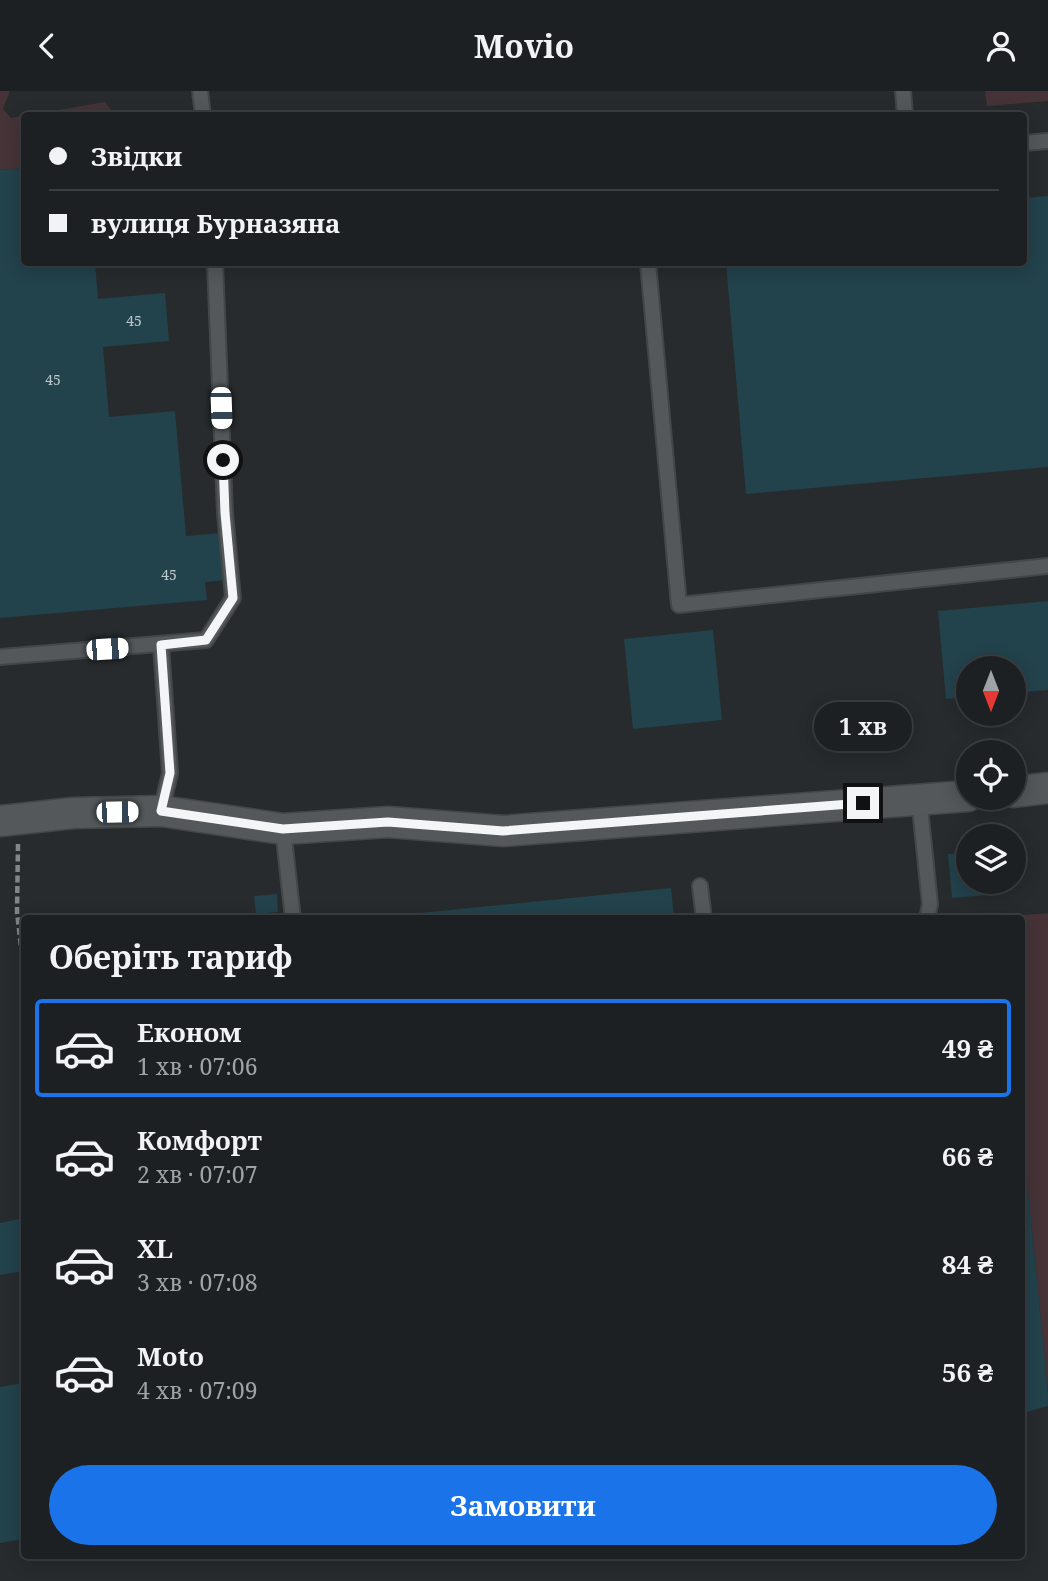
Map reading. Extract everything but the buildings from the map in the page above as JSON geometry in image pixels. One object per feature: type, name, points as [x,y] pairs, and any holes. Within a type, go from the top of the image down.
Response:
[{"type":"street","points":[[1026,791],[1048,788]]},
{"type":"street","points":[[9,820],[73,813],[161,811],[283,829],[388,822],[503,831],[956,796]]},
{"type":"lane","points":[[200,91],[203,112]]},
{"type":"lane","points":[[903,91],[905,112]]},
{"type":"lane","points":[[1027,143],[1048,141]]},
{"type":"lane","points":[[0,657],[206,640],[233,598],[225,513],[215,266]]},
{"type":"lane","points":[[648,266],[679,605],[1048,566]]},
{"type":"lane","points":[[161,645],[170,773],[161,811]]},
{"type":"lane","points":[[919,798],[930,904],[928,915]]},
{"type":"lane","points":[[283,829],[293,915]]},
{"type":"lane","points":[[699,886],[703,915]]},
{"type":"path","points":[[9,820],[21,947]]},
{"type":"shaded area","points":[[0,91],[10,91],[3,109],[11,118],[21,116],[21,168],[0,170]]},
{"type":"shaded area","points":[[985,91],[1048,91],[1048,101],[987,106]]},
{"type":"shaded area","points":[[105,102],[113,112],[47,112]]},
{"type":"shaded area","points":[[1048,913],[1048,1392],[1025,1162],[1024,915]]},
{"type":"route","points":[[223,460],[233,598],[206,640],[161,645],[170,773],[161,811],[283,829],[388,822],[503,831],[863,803]]}]
